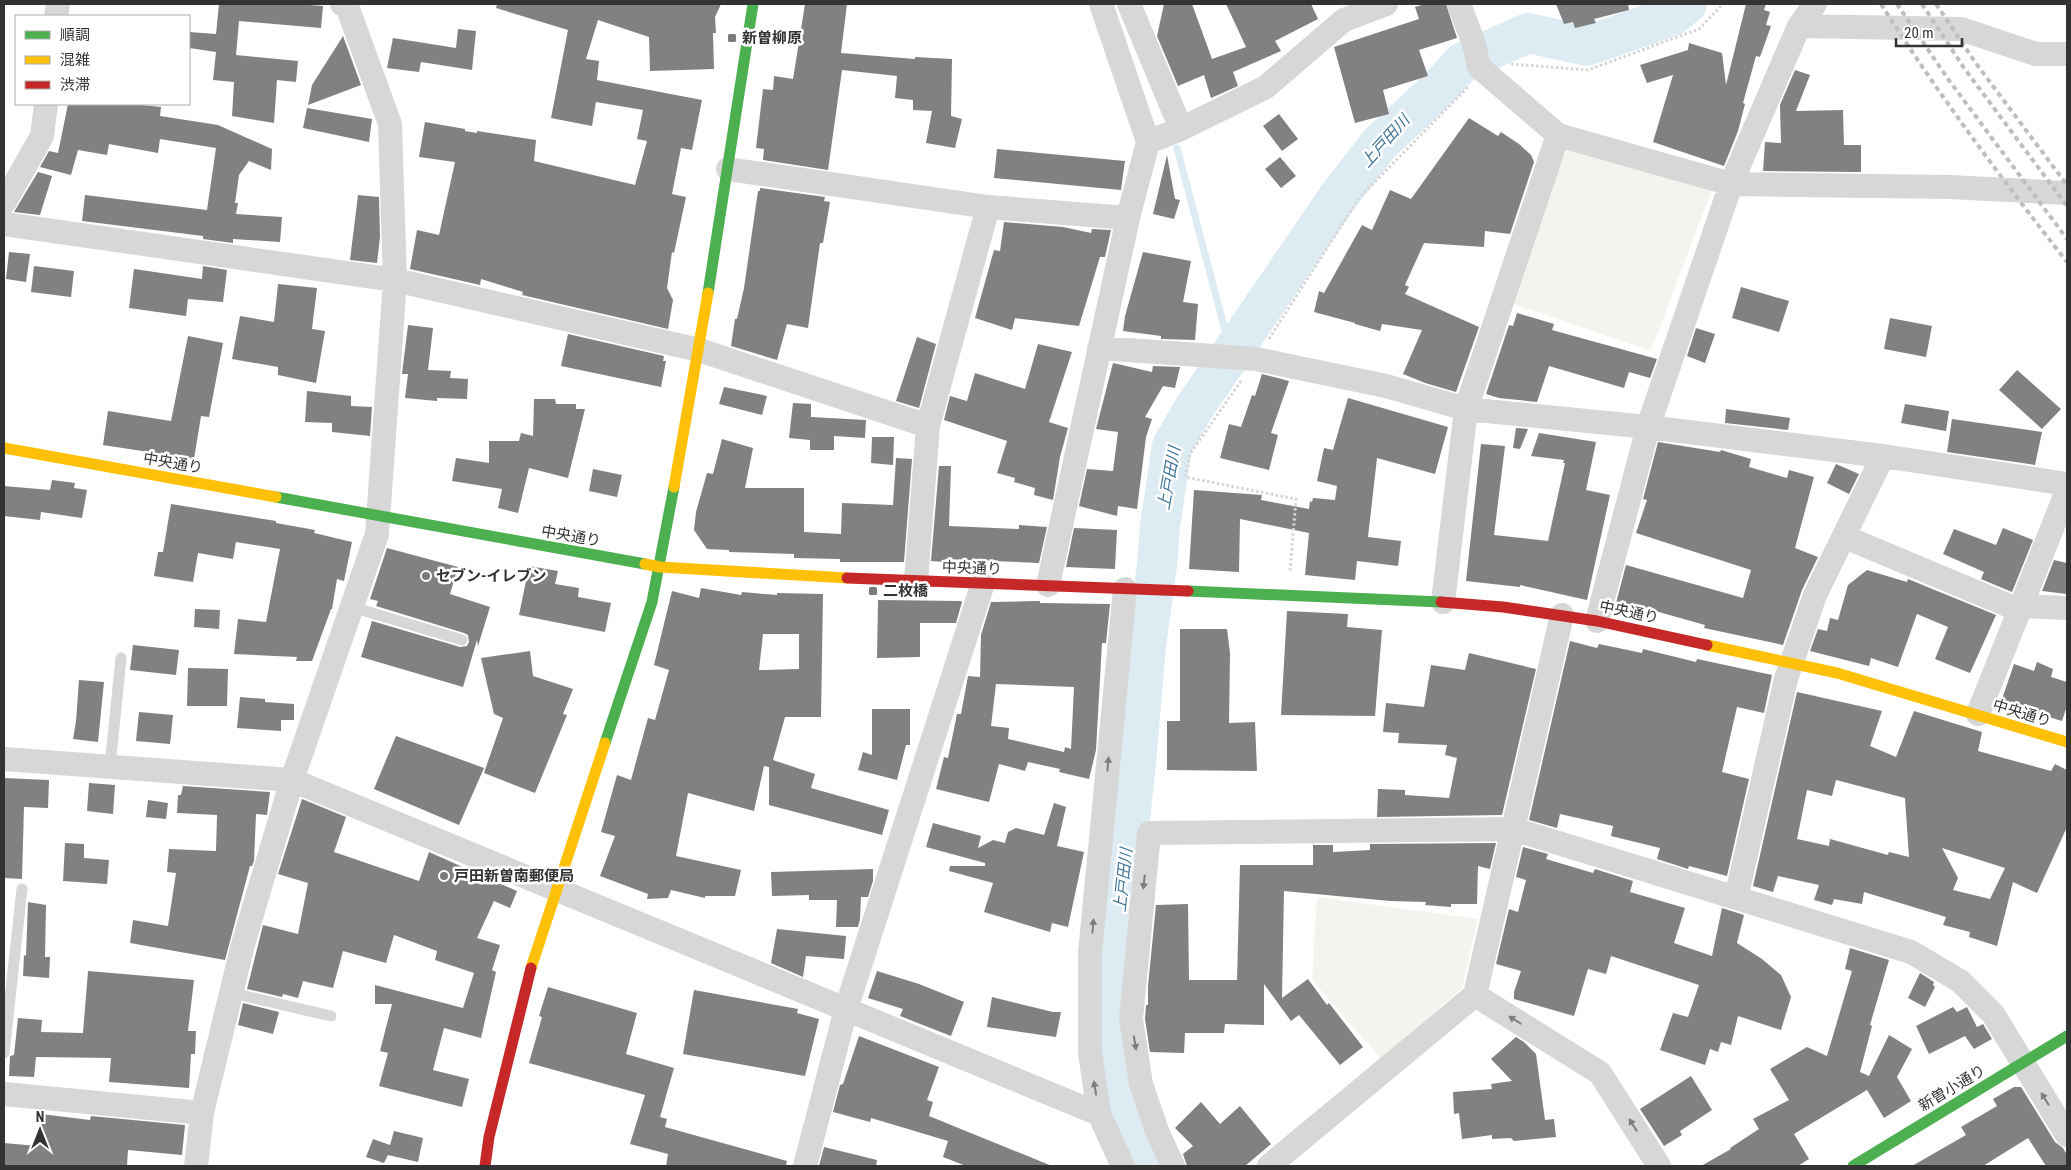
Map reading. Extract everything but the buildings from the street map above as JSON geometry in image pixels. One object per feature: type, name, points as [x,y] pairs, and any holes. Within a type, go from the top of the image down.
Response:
[{"type":"street","points":[[196,1166],[202,1113],[243,944],[292,780],[377,534],[395,280],[390,124],[346,4]]},
{"type":"street","points":[[485,1166],[489,1136],[525,987],[652,602],[699,350],[753,4]]},
{"type":"street","points":[[1048,585],[1128,218],[1148,142],[1101,4]]},
{"type":"street","points":[[1129,4],[1181,129]]},
{"type":"street","points":[[1148,142],[1181,129],[1266,87],[1344,20],[1386,4]]},
{"type":"street","points":[[1459,4],[1481,69],[1558,134],[1731,184],[1949,188],[2067,193]]},
{"type":"street","points":[[1597,621],[1648,427],[1731,184],[1799,26],[1814,4]]},
{"type":"street","points":[[1799,26],[1962,30],[2036,54],[2067,54]]},
{"type":"street","points":[[4,203],[42,136],[46,105]]},
{"type":"street","points":[[1443,602],[1466,409],[1558,134]]},
{"type":"street","points":[[728,169],[988,207],[1128,218]]},
{"type":"street","points":[[916,581],[928,426],[988,207]]},
{"type":"street","points":[[4,224],[395,280],[699,350],[928,426]]},
{"type":"street","points":[[1099,348],[1252,358],[1386,386],[1466,409],[1648,427],[1883,456],[2067,484]]},
{"type":"street","name":"中央通り","points":[[4,448],[660,567],[794,576],[1443,602],[1562,615],[1792,663],[1885,686],[2067,742]]},
{"type":"street","points":[[1736,898],[1786,679],[1815,595],[1883,456]]},
{"type":"street","points":[[1978,714],[2067,491]]},
{"type":"street","points":[[1845,537],[2020,608],[2067,608]]},
{"type":"street","points":[[804,1166],[846,1009],[983,583]]},
{"type":"street","points":[[1123,1166],[1100,1114],[1090,1054],[1090,953],[1132,589]]},
{"type":"street","points":[[1270,1166],[1475,995],[1562,615]]},
{"type":"street","points":[[4,759],[292,780],[1100,1114]]},
{"type":"street","points":[[1173,1166],[1157,1131],[1141,1084],[1131,1019],[1149,833],[1512,829],[1912,952],[1960,982],[1993,1014],[2067,1135]]},
{"type":"street","points":[[1475,995],[1600,1073],[1659,1166]]},
{"type":"street","name":"新曽小通り","points":[[1853,1166],[2067,1036]]},
{"type":"street","points":[[4,1094],[202,1113]]},
{"type":"lane","points":[[352,607],[462,640]]},
{"type":"lane","points":[[110,767],[121,658]]},
{"type":"lane","points":[[4,1053],[22,888]]},
{"type":"lane","points":[[232,992],[331,1016]]},
{"type":"path","points":[[1288,595],[1296,499],[1185,477],[1190,454],[1359,198],[1481,69],[1510,64],[1588,70],[1699,29],[1723,4]]},
{"type":"shaded area","points":[[1568,146],[1713,187],[1651,351],[1508,302]]},
{"type":"shaded area","points":[[1317,897],[1478,919],[1462,988],[1381,1059],[1312,980]]},
{"type":"waterway","name":"上戸田川","points":[[1147,1166],[1132,1133],[1122,1095],[1109,1015],[1136,763],[1146,646],[1157,565],[1160,526],[1172,446],[1194,408],[1338,197],[1380,143],[1440,87],[1463,62],[1528,33],[1587,46],[1672,16],[1687,4]]},
{"type":"waterway","points":[[1177,148],[1231,353]]},
{"type":"railway","points":[[1881,4],[1971,135],[2067,262]]},
{"type":"railway","points":[[1897,4],[1948,79],[2067,239]]},
{"type":"railway","points":[[1922,4],[1964,68],[2067,206]]},
{"type":"railway","points":[[1936,4],[1975,62],[2067,185]]},
{"type":"traffic: fast","points":[[708,293],[753,4]]},
{"type":"traffic: fast","points":[[605,743],[652,602],[674,487]]},
{"type":"traffic: fast","points":[[276,497],[645,564]]},
{"type":"traffic: fast","points":[[1188,591],[1441,602]]},
{"type":"traffic: fast","points":[[1853,1166],[2067,1036]]},
{"type":"traffic: slow","points":[[674,487],[708,293]]},
{"type":"traffic: slow","points":[[4,448],[276,497]]},
{"type":"traffic: slow","points":[[645,564],[660,567],[847,578]]},
{"type":"traffic: slow","points":[[1707,645],[1837,673],[2067,742]]},
{"type":"traffic: slow","points":[[531,968],[605,743]]},
{"type":"traffic: jam","points":[[847,578],[1188,591]]},
{"type":"traffic: jam","points":[[1441,602],[1503,607],[1597,621],[1707,645]]},
{"type":"traffic: jam","points":[[485,1166],[489,1137],[531,968]]},
{"type":"place","name":"新曽柳原","points":[[732,38]]},
{"type":"place","name":"セブン-イレブン","points":[[426,576]]},
{"type":"place","name":"二枚橋","points":[[873,591]]},
{"type":"place","name":"戸田新曽南郵便局","points":[[444,876]]}]
